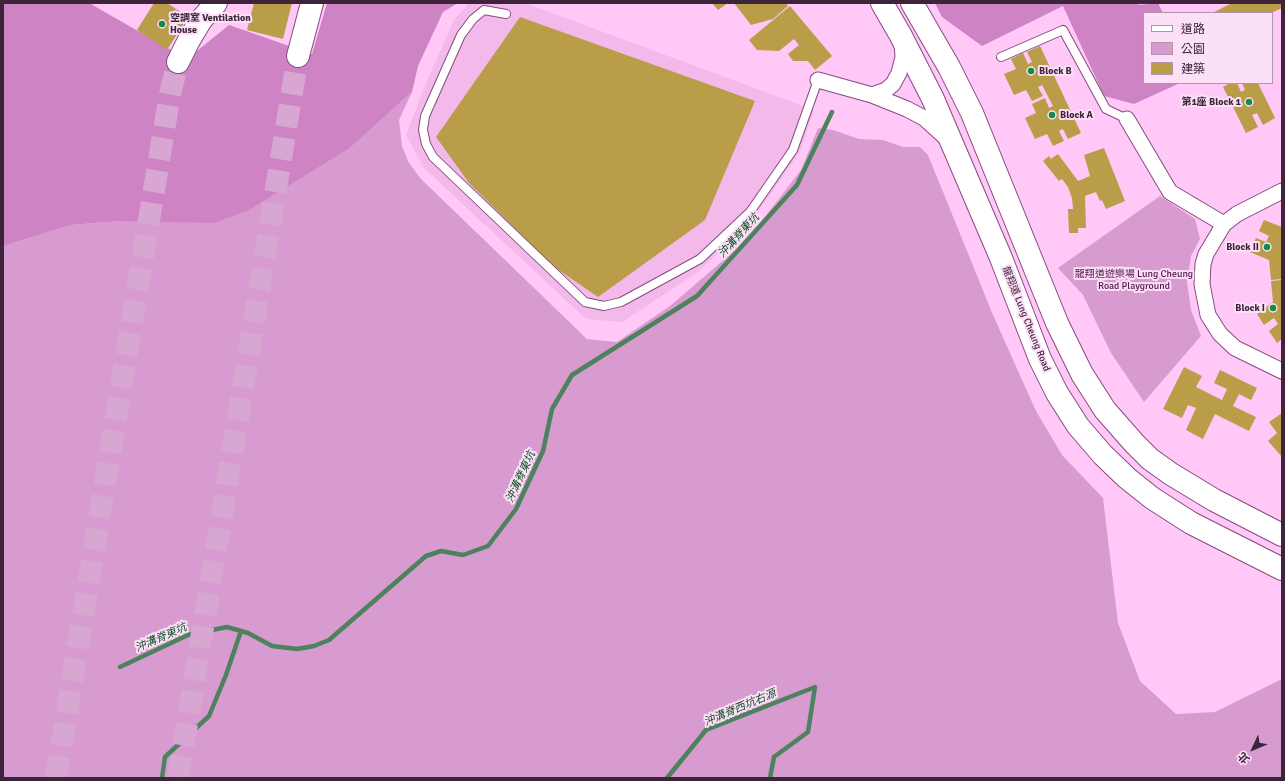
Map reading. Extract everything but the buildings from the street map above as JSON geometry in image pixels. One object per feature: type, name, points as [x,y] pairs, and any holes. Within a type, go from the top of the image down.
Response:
[{"type":"highway","points":[[178,62],[201,20],[216,3]]},
{"type":"highway","points":[[298,56],[312,3]]},
{"type":"highway","name":"龍翔道 Lung Cheung Road","points":[[882,3],[902,36],[925,81],[957,152],[1001,258],[1040,359],[1057,393],[1078,426],[1103,455],[1127,478],[1152,498],[1191,523],[1282,569]]},
{"type":"highway","points":[[912,3],[949,67],[972,113],[1058,323],[1082,374],[1105,410],[1150,459],[1171,474],[1214,500],[1282,535]]},
{"type":"street","points":[[872,96],[886,90],[893,84],[899,73],[903,57],[902,36]]},
{"type":"street","points":[[818,80],[872,96],[908,109],[924,118],[944,136],[957,152]]},
{"type":"street","points":[[1127,119],[1170,192],[1224,224]]},
{"type":"street","points":[[1282,191],[1237,214],[1224,224],[1212,242],[1203,264],[1202,284],[1208,315],[1217,330],[1228,342],[1246,354],[1282,371]]},
{"type":"lane","points":[[506,14],[484,10],[472,19],[461,35],[428,109],[424,123],[426,144],[433,157],[585,302],[604,306],[621,302],[700,259],[750,212],[793,150],[818,80]]},
{"type":"lane","points":[[1001,57],[1063,30],[1106,109],[1127,119]]},
{"type":"shaded area","points":[[3,3],[89,3],[187,59],[229,25],[312,54],[327,3],[458,3],[443,12],[418,66],[412,92],[351,147],[249,210],[214,223],[119,221],[71,225],[3,246]]},
{"type":"shaded area","points":[[525,3],[814,110],[800,152],[756,215],[701,270],[622,322],[586,319],[424,168],[406,135],[424,88],[454,20],[468,4]]},
{"type":"shaded area","points":[[935,3],[1135,3],[1140,5],[1158,3],[1162,12],[1143,12],[1143,84],[1178,84],[1134,104],[1104,96],[1063,6],[982,46],[942,17]]},
{"type":"green space","points":[[412,92],[399,120],[402,146],[409,163],[421,179],[587,339],[617,342],[670,306],[748,239],[801,170],[818,128],[833,130],[859,139],[883,140],[903,147],[920,147],[928,155],[993,315],[1036,411],[1062,455],[1103,498],[1118,623],[1140,681],[1176,714],[1215,712],[1282,679],[1282,778],[3,778],[3,246],[71,225],[119,221],[351,147]]},
{"type":"green space","name":"龍翔道遊樂場 Lung Cheung Road Playground","points":[[1160,196],[1195,219],[1200,239],[1191,256],[1187,282],[1191,310],[1201,336],[1144,402],[1111,353],[1083,295],[1058,268]]},
{"type":"waterway","name":"沖溝脊東坑","points":[[120,667],[188,635],[227,627],[248,633],[272,646],[297,649],[314,646],[329,640],[426,556],[441,551],[463,555],[488,546],[516,509],[543,451],[552,409],[572,375],[697,296],[797,185],[832,112]]},
{"type":"waterway","points":[[162,778],[165,757],[209,716],[226,675],[241,631]]},
{"type":"waterway","name":"沖溝脊西坑右源","points":[[667,778],[706,730],[815,687]]},
{"type":"waterway","points":[[770,778],[774,757],[808,732],[815,687]]},
{"type":"tunnel","points":[[178,778],[298,56]]},
{"type":"tunnel","points":[[56,778],[170,94],[178,62]]},
{"type":"place","name":"空調室 Ventilation House","points":[[162,24]]},
{"type":"place","name":"Block B","points":[[1031,71]]},
{"type":"place","name":"第1座 Block 1","points":[[1249,102]]},
{"type":"place","name":"Block A","points":[[1052,115]]},
{"type":"place","name":"Block II","points":[[1267,247]]},
{"type":"place","name":"Block I","points":[[1273,308]]}]
